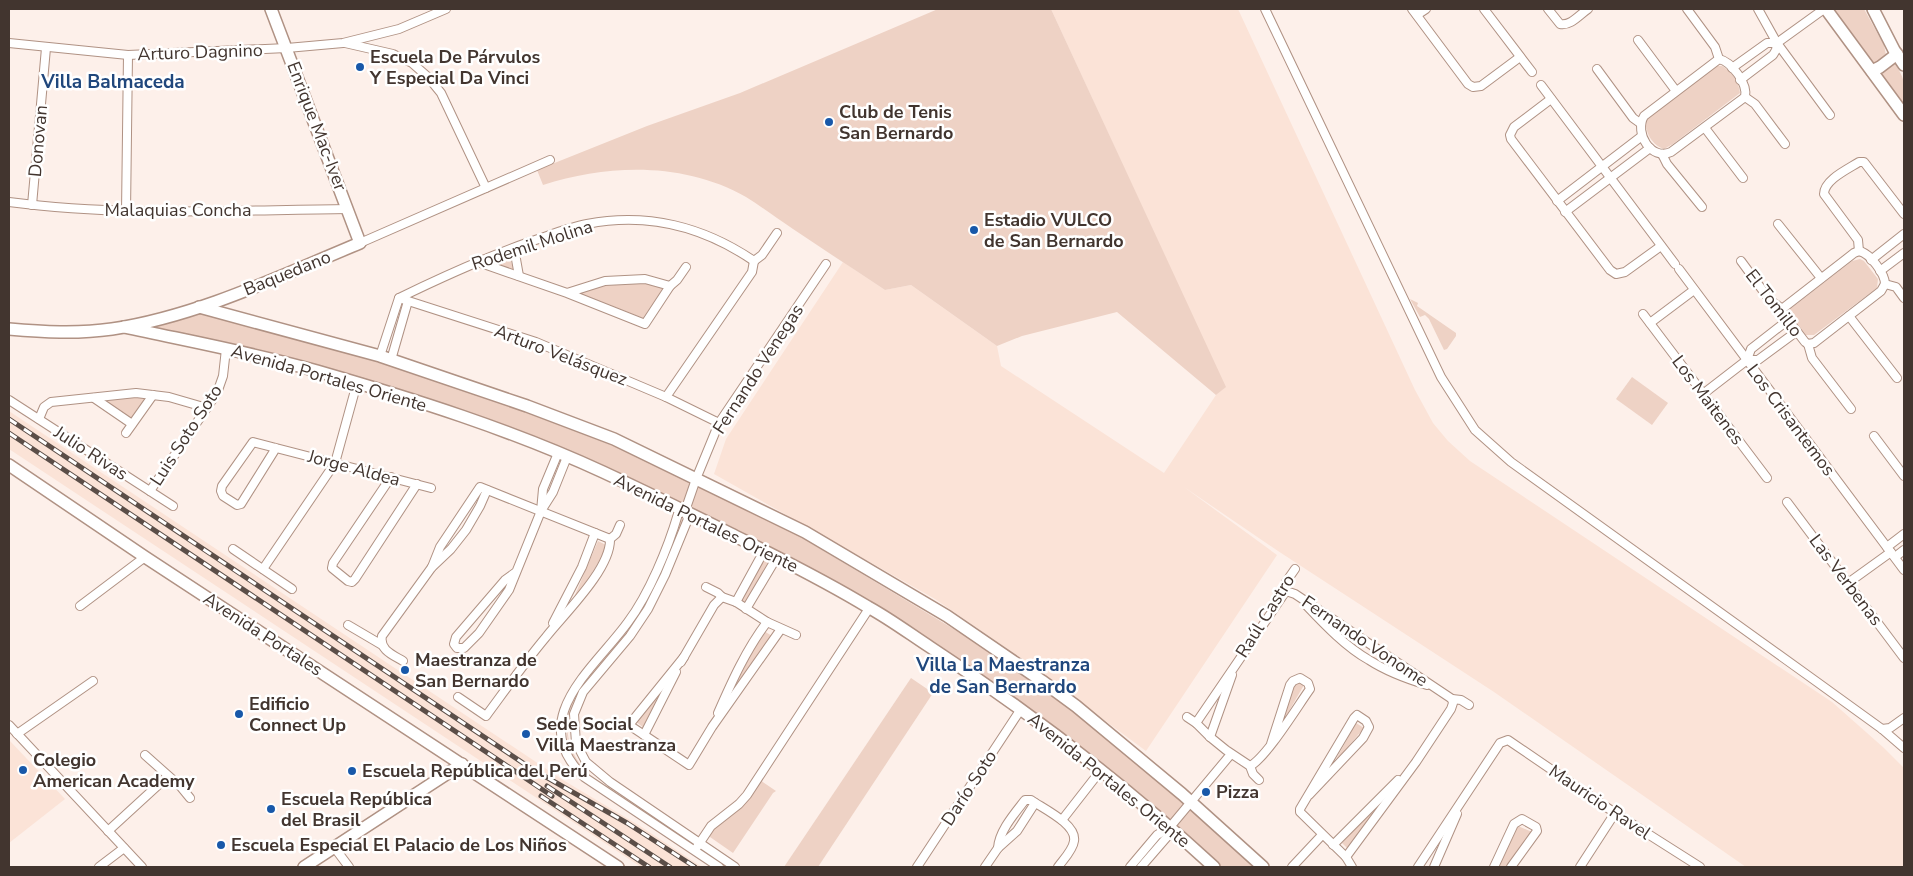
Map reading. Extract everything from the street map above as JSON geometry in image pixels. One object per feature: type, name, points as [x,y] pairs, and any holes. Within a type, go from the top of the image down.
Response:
[{"type":"street","name":"Enrique Mac-Iver","points":[[271,9],[288,48],[360,243]]},
{"type":"street","name":"Arturo Dagnino","points":[[9,43],[128,55],[288,48],[343,43],[399,28],[446,9]]},
{"type":"street","points":[[1264,9],[1443,382],[1475,430],[1511,462],[1882,730],[1904,748]]},
{"type":"street","points":[[1426,9],[1414,12],[1468,84],[1474,87],[1481,86],[1520,57]]},
{"type":"street","points":[[1484,9],[1532,72]]},
{"type":"street","points":[[1548,9],[1560,24],[1563,25],[1568,24],[1588,9]]},
{"type":"street","points":[[1687,9],[1716,47],[1719,59]]},
{"type":"street","points":[[1758,9],[1777,43],[1830,115]]},
{"type":"street","points":[[1732,68],[1767,43],[1777,43],[1825,9],[1904,115]]},
{"type":"street","points":[[1873,9],[1904,65]]},
{"type":"street","points":[[1638,40],[1676,91]]},
{"type":"street","points":[[343,43],[393,54],[412,63],[428,76],[441,93],[486,188]]},
{"type":"street","points":[[1740,80],[1773,55],[1777,43]]},
{"type":"street","name":"Donovan","points":[[32,205],[46,48]]},
{"type":"street","points":[[1872,71],[1897,54]]},
{"type":"street","points":[[126,212],[128,55]]},
{"type":"street","points":[[1719,59],[1726,61],[1732,68],[1745,87],[1745,97]]},
{"type":"street","points":[[1702,207],[1667,164],[1662,154],[1650,148],[1642,136],[1640,123],[1647,113],[1719,59]]},
{"type":"street","points":[[1598,69],[1633,118],[1640,123]]},
{"type":"street","name":"Los Crisantemos","points":[[1541,85],[1904,570]]},
{"type":"street","points":[[1662,154],[1671,152],[1745,97]]},
{"type":"street","points":[[1745,97],[1755,104],[1785,144]]},
{"type":"street","points":[[1551,99],[1514,127],[1510,135],[1511,139],[1565,212],[1610,270],[1616,274],[1625,272],[1661,246]]},
{"type":"street","points":[[1705,128],[1743,178]]},
{"type":"street","points":[[1557,201],[1642,136]]},
{"type":"street","points":[[1565,212],[1650,148]]},
{"type":"street","name":"Baquedano","points":[[9,329],[73,332],[124,327],[199,308],[360,243],[550,160]]},
{"type":"street","points":[[1859,251],[1858,240],[1824,193],[1830,183],[1859,162],[1864,162],[1904,214]]},
{"type":"street","name":"Malaquias Concha","points":[[9,202],[126,212],[348,209]]},
{"type":"street","name":"Rodemil Molina","points":[[399,298],[478,262],[587,224],[635,220],[667,224],[698,232],[727,244],[754,260]]},
{"type":"street","points":[[1778,224],[1821,278]]},
{"type":"street","points":[[666,397],[752,272],[754,260],[762,255],[777,233]]},
{"type":"street","points":[[1871,260],[1904,234]]},
{"type":"street","points":[[514,248],[519,276]]},
{"type":"street","points":[[1782,309],[1859,251],[1865,253],[1885,278],[1882,291],[1814,343],[1808,344],[1812,358],[1851,410]]},
{"type":"street","points":[[1880,271],[1904,252]]},
{"type":"street","name":"El Tomillo","points":[[1741,261],[1770,299],[1782,309],[1796,332],[1808,344]]},
{"type":"street","points":[[478,262],[567,293],[645,324],[670,286],[686,267]]},
{"type":"street","name":"Fernando Venegas","points":[[685,511],[696,479],[720,423],[826,264]]},
{"type":"street","points":[[567,293],[613,281],[645,279],[670,286]]},
{"type":"street","points":[[1885,284],[1896,287],[1904,298]]},
{"type":"street","points":[[1650,323],[1694,290]]},
{"type":"street","points":[[232,296],[232,306],[238,318]]},
{"type":"street","points":[[385,358],[399,298]]},
{"type":"street","name":"Arturo Velásquez","points":[[399,298],[536,342],[666,397],[720,423]]},
{"type":"street","points":[[385,358],[408,302]]},
{"type":"street","name":"Avenida Portales Oriente","points":[[199,308],[385,358],[486,391],[597,433],[804,532],[979,636],[1076,706],[1190,802],[1263,867]]},
{"type":"street","name":"Los Maitenes","points":[[1643,314],[1767,478]]},
{"type":"street","points":[[170,316],[168,327],[173,338]]},
{"type":"street","points":[[1848,316],[1897,378]]},
{"type":"street","points":[[1703,394],[1747,360],[1751,349],[1788,320]]},
{"type":"street","name":"Avenida Portales Oriente","points":[[124,327],[314,370],[465,418],[601,471],[685,511],[777,557],[870,608],[1021,709],[1101,770],[1170,827],[1214,867]]},
{"type":"street","points":[[1747,360],[1758,360],[1796,332]]},
{"type":"street","name":"Luis Soto Soto","points":[[150,492],[217,392],[223,376],[226,349]]},
{"type":"street","points":[[262,569],[335,463],[357,383]]},
{"type":"street","points":[[39,419],[44,407],[51,402],[136,393],[153,395],[207,408]]},
{"type":"street","points":[[126,433],[153,395]]},
{"type":"street","points":[[94,398],[132,424]]},
{"type":"street","name":"Julio Rivas","points":[[9,400],[173,506]]},
{"type":"street","points":[[1874,436],[1904,476]]},
{"type":"street","name":"Jorge Aldea","points":[[276,448],[240,504],[237,505],[224,496],[221,491],[222,486],[253,442],[431,488]]},
{"type":"street","points":[[516,572],[505,580],[456,637],[454,644],[457,648],[464,648],[478,633],[505,597],[516,572],[541,512],[543,490],[562,455]]},
{"type":"street","name":"Avenida Portales","points":[[9,465],[145,558],[618,867]]},
{"type":"street","points":[[391,477],[333,563],[332,568],[348,582],[352,582],[355,579],[417,484]]},
{"type":"street","points":[[483,489],[610,539]]},
{"type":"street","points":[[382,645],[382,636],[432,566],[451,549],[466,530],[480,506],[483,489]]},
{"type":"street","points":[[432,566],[440,547],[483,489]]},
{"type":"street","name":"Las Verbenas","points":[[1787,502],[1904,658]]},
{"type":"street","points":[[719,867],[584,777],[569,760],[562,734],[566,705],[574,688],[629,622],[643,598],[678,514],[685,511],[688,518],[665,575],[648,608],[630,636],[583,692],[574,714],[574,731],[576,743],[586,762],[610,782],[735,867]]},
{"type":"street","points":[[458,697],[486,716],[546,636],[593,579],[609,549],[610,539],[616,534],[620,525]]},
{"type":"street","points":[[546,636],[582,567],[595,533]]},
{"type":"street","points":[[1848,583],[1891,552],[1904,534]]},
{"type":"street","points":[[233,549],[292,589]]},
{"type":"street","points":[[1891,552],[1904,550]]},
{"type":"street","points":[[736,602],[764,551]]},
{"type":"street","points":[[746,610],[777,557]]},
{"type":"street","points":[[80,606],[145,558]]},
{"type":"street","name":"Raúl Castro","points":[[1196,723],[1286,591],[1286,582],[1295,569]]},
{"type":"street","points":[[706,587],[722,597],[736,602],[767,622],[796,636]]},
{"type":"street","name":"Fernando Vonome","points":[[1286,591],[1295,594],[1452,699],[1461,700],[1469,705]]},
{"type":"street","name":"Fernando Vonome","points":[[1295,594],[1321,620],[1368,660],[1407,679],[1436,688]]},
{"type":"street","points":[[644,735],[684,658],[714,605],[722,597]]},
{"type":"street","points":[[694,850],[711,826],[739,804],[747,795],[870,608]]},
{"type":"street","points":[[712,727],[733,678],[767,622]]},
{"type":"street","points":[[348,625],[382,645],[387,651],[403,661]]},
{"type":"street","points":[[684,658],[629,725],[689,765],[712,727],[781,629]]},
{"type":"street","name":"Raúl Castro","points":[[1210,737],[1236,664]]},
{"type":"street","points":[[1250,766],[1260,759],[1271,744],[1310,689],[1308,683],[1300,678],[1293,681],[1290,686],[1271,744]]},
{"type":"street","points":[[17,734],[92,681]]},
{"type":"street","points":[[1346,857],[1416,762],[1451,709],[1454,703],[1452,699]]},
{"type":"street","name":"Darío Soto","points":[[917,867],[1021,709]]},
{"type":"street","points":[[1310,795],[1354,718],[1357,715],[1366,721],[1368,727],[1363,738],[1302,804],[1300,812],[1346,857],[1352,867]]},
{"type":"street","points":[[1187,717],[1231,754],[1250,766],[1253,774],[1259,780]]},
{"type":"street","points":[[1882,730],[1890,728],[1904,718]]},
{"type":"street","points":[[9,725],[142,867]]},
{"type":"street","name":"Mauricio Ravel","points":[[1464,796],[1500,743],[1508,740],[1614,813],[1700,867]]},
{"type":"street","points":[[1130,867],[1157,835],[1170,827],[1231,754]]},
{"type":"street","points":[[145,756],[181,787],[190,798]]},
{"type":"street","points":[[1333,845],[1416,762]]},
{"type":"street","points":[[304,867],[462,764]]},
{"type":"street","points":[[1062,820],[1101,770]]},
{"type":"street","points":[[108,831],[168,776]]},
{"type":"street","points":[[1418,867],[1464,796]]},
{"type":"street","points":[[1434,867],[1464,796]]},
{"type":"street","points":[[985,867],[998,848],[1004,830],[1027,799],[1062,820],[1072,829],[1075,839],[1058,867]]},
{"type":"street","points":[[1580,867],[1614,813]]},
{"type":"street","points":[[1494,867],[1514,824],[1522,819],[1536,827],[1537,831],[1511,867]]},
{"type":"street","points":[[1141,867],[1167,837],[1170,827]]},
{"type":"street","points":[[1292,867],[1322,835]]},
{"type":"street","points":[[334,847],[349,867]]},
{"type":"street","points":[[99,867],[124,848]]},
{"type":"shaded area","name":"Estadio VULCO de San Bernardo","points":[[938,9],[1051,9],[1226,387],[1216,395],[1117,312],[1022,336],[997,346],[911,285],[885,290],[746,197],[697,177],[672,172],[620,170],[568,178],[543,185],[537,170],[647,126],[740,93]]},
{"type":"shaded area","points":[[1051,9],[1238,9],[1415,390],[1433,423],[1448,441],[1470,461],[1832,702],[1884,748],[1904,768],[1904,867],[1746,867],[1494,692],[1278,551],[1184,487],[1277,555],[1146,751],[1019,657],[935,599],[714,474],[726,439],[843,262],[885,290],[911,285],[997,346],[1001,366],[1164,473],[1216,395],[1225,387]]},
{"type":"shaded area","points":[[1831,9],[1864,9],[1884,45],[1886,55],[1878,63],[1871,62]]},
{"type":"shaded area","points":[[1894,62],[1904,82],[1905,94],[1902,106],[1877,71]]},
{"type":"shaded area","points":[[1717,66],[1726,68],[1732,74],[1737,81],[1740,93],[1673,144],[1664,149],[1656,145],[1646,128],[1647,119]]},
{"type":"shaded area","points":[[509,255],[514,271],[489,262]]},
{"type":"shaded area","points":[[1860,259],[1864,261],[1878,279],[1877,288],[1814,335],[1805,335],[1790,316],[1790,309],[1852,261]]},
{"type":"shaded area","points":[[643,283],[664,288],[643,318],[579,293],[602,286]]},
{"type":"shaded area","points":[[1410,299],[1418,303],[1417,306],[1456,333],[1447,349],[1444,350],[1429,319],[1425,315],[1420,317]]},
{"type":"shaded area","points":[[200,310],[384,362],[510,405],[659,464],[769,518],[977,643],[1073,711],[1191,809],[1257,867],[1217,867],[1124,784],[819,576],[486,423],[149,328]]},
{"type":"shaded area","points":[[1632,377],[1668,403],[1652,425],[1616,399]]},
{"type":"shaded area","points":[[148,396],[132,421],[100,400]]},
{"type":"shaded area","points":[[9,411],[563,780],[640,826],[702,867],[641,867],[9,449]]},
{"type":"shaded area","points":[[680,519],[683,522],[658,583],[632,628],[577,697],[571,708],[567,727],[569,742],[575,756],[588,774],[684,838],[681,841],[586,778],[570,758],[565,720],[576,692],[633,621]]},
{"type":"shaded area","points":[[598,541],[608,546],[567,614]]},
{"type":"shaded area","points":[[765,558],[771,562],[747,603],[741,600]]},
{"type":"shaded area","points":[[764,631],[772,636],[732,690]]},
{"type":"shaded area","points":[[911,678],[933,693],[818,867],[784,867]]},
{"type":"shaded area","points":[[1295,681],[1304,685],[1281,725]]},
{"type":"shaded area","points":[[666,683],[644,728],[635,721]]},
{"type":"shaded area","points":[[1356,723],[1364,728],[1334,763]]},
{"type":"shaded area","name":"Colegio American Academy","points":[[9,740],[65,799],[9,843]]},
{"type":"shaded area","points":[[760,780],[776,791],[733,853],[710,837],[711,832],[714,827],[747,802]]},
{"type":"shaded area","points":[[1386,796],[1351,852],[1342,843]]},
{"type":"shaded area","points":[[1518,826],[1532,832],[1506,867],[1499,867]]},
{"type":"railway","points":[[9,419],[532,769],[627,823],[695,867]]},
{"type":"railway","points":[[9,433],[552,796]]},
{"type":"railway","points":[[547,786],[670,867]]},
{"type":"railway","points":[[541,796],[649,867]]},
{"type":"place","name":"Escuela De Párvulos Y Especial Da Vinci","points":[[360,67]]},
{"type":"place","name":"Club de Tenis San Bernardo","points":[[829,122]]},
{"type":"place","name":"Estadio VULCO de San Bernardo","points":[[974,230]]},
{"type":"place","name":"Maestranza de San Bernardo","points":[[405,670]]},
{"type":"place","name":"Edificio Connect Up","points":[[239,714]]},
{"type":"place","name":"Sede Social Villa Maestranza","points":[[526,734]]},
{"type":"place","name":"Colegio American Academy","points":[[23,770]]},
{"type":"place","name":"Escuela República del Perú","points":[[352,771]]},
{"type":"place","name":"Pizza","points":[[1206,792]]},
{"type":"place","name":"Escuela República del Brasil","points":[[271,809]]},
{"type":"place","name":"Escuela Especial El Palacio de Los Niños","points":[[221,845]]},
{"type":"district","name":"Villa Balmaceda","points":[[113,82]]},
{"type":"district","name":"Villa La Maestranza de San Bernardo","points":[[1003,676]]}]
